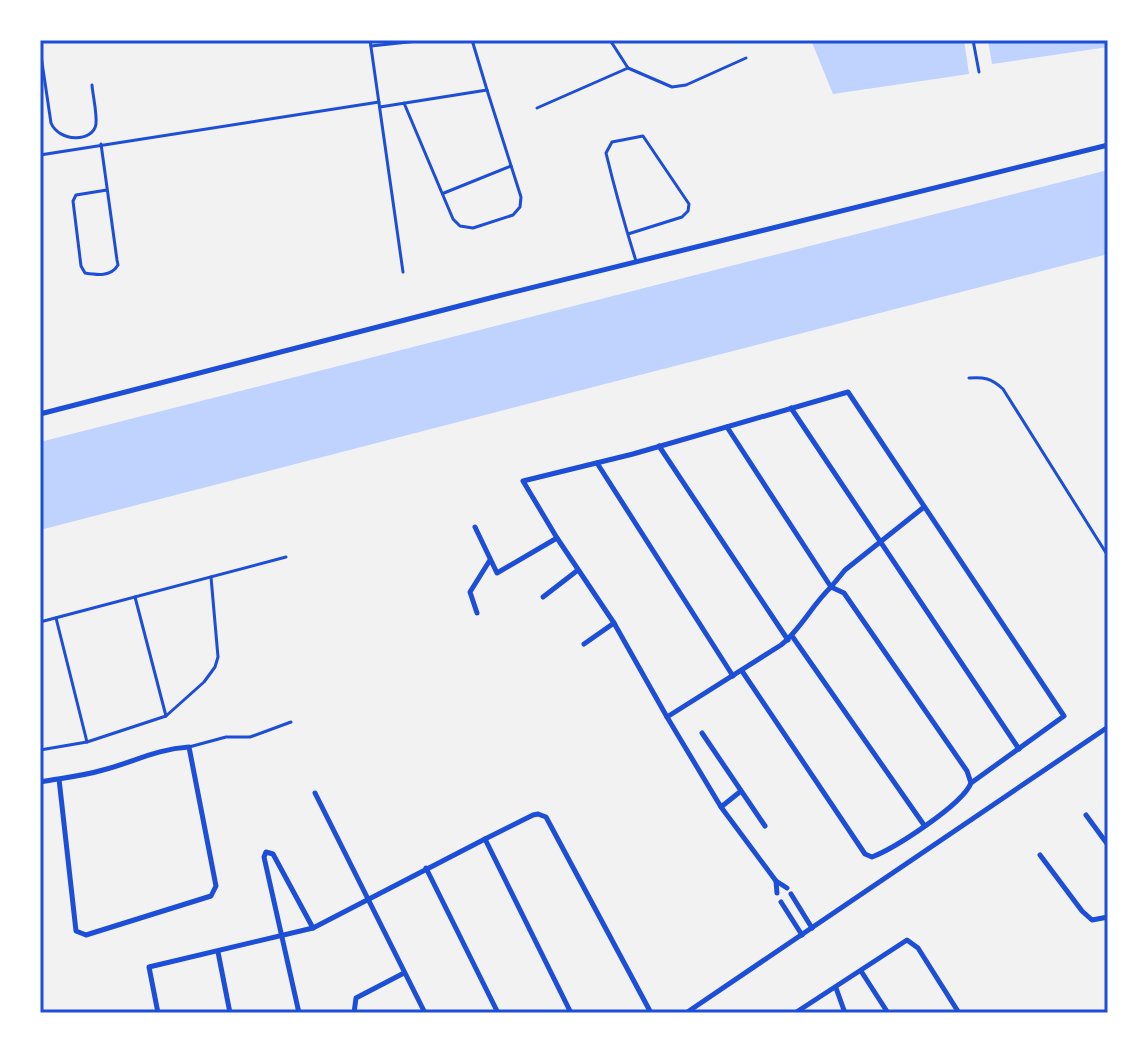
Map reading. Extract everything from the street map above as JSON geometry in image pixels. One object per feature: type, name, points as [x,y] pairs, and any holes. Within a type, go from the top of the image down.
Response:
[{"type":"street","points":[[40,414],[494,297],[1108,145]]},
{"type":"street","points":[[742,671],[865,854],[872,857],[953,806],[967,793],[971,783],[1064,716],[848,392],[523,481],[614,623],[721,807],[776,881],[787,888]]},
{"type":"street","points":[[791,408],[1019,749]]},
{"type":"street","points":[[727,427],[831,587],[844,593],[967,771],[971,783]]},
{"type":"street","points":[[659,446],[790,638],[924,825]]},
{"type":"street","points":[[597,463],[733,676]]},
{"type":"street","points":[[667,717],[790,638],[845,570],[924,507]]},
{"type":"street","points":[[475,527],[497,573],[557,538]]},
{"type":"street","points":[[477,613],[470,592],[490,559]]},
{"type":"street","points":[[543,597],[578,570]]},
{"type":"street","points":[[584,644],[614,623]]},
{"type":"street","points":[[690,1012],[1108,727]]},
{"type":"street","points":[[702,733],[765,826]]},
{"type":"street","points":[[40,782],[104,770],[161,749],[189,747],[216,886],[211,896],[86,935],[76,931],[59,779]]},
{"type":"street","points":[[721,807],[741,791]]},
{"type":"street","points":[[315,793],[425,1013]]},
{"type":"street","points":[[158,1013],[149,967],[313,928],[533,815],[546,817],[651,1013]]},
{"type":"street","points":[[1086,815],[1108,845]]},
{"type":"street","points":[[485,839],[571,1013]]},
{"type":"street","points":[[299,1013],[264,857],[268,852],[273,854],[313,928]]},
{"type":"street","points":[[1040,855],[1082,911],[1092,920],[1108,917]]},
{"type":"street","points":[[426,868],[498,1013]]},
{"type":"street","points":[[776,881],[777,893]]},
{"type":"street","points":[[791,894],[812,928]]},
{"type":"street","points":[[781,902],[802,935]]},
{"type":"street","points":[[795,1013],[907,940],[914,943],[959,1013]]},
{"type":"street","points":[[218,952],[230,1013]]},
{"type":"street","points":[[861,971],[888,1013]]},
{"type":"street","points":[[354,1013],[356,998],[404,973]]},
{"type":"street","points":[[836,988],[845,1013]]},
{"type":"lane","points":[[370,40],[403,272]]},
{"type":"lane","points":[[371,46],[427,40]]},
{"type":"lane","points":[[404,103],[453,219],[460,226],[473,228],[513,215],[520,207],[521,197],[472,40]]},
{"type":"lane","points":[[610,40],[628,68],[672,87],[686,85],[746,58]]},
{"type":"lane","points":[[973,40],[979,72]]},
{"type":"lane","points":[[40,49],[51,123],[61,136],[86,136],[96,126],[92,85]]},
{"type":"lane","points":[[537,108],[628,68]]},
{"type":"lane","points":[[40,155],[487,90]]},
{"type":"lane","points":[[628,234],[682,217],[688,211],[689,204],[643,136],[612,142],[606,153],[628,234],[637,263]]},
{"type":"lane","points":[[101,144],[118,265],[106,274],[85,273],[81,266],[73,201],[76,195],[107,190]]},
{"type":"lane","points":[[442,193],[511,166]]},
{"type":"lane","points":[[969,378],[986,377],[1003,389],[1108,556]]},
{"type":"lane","points":[[40,622],[286,557]]},
{"type":"lane","points":[[40,750],[87,742],[166,716],[204,682],[215,667],[218,643],[211,577]]},
{"type":"lane","points":[[135,597],[166,716]]},
{"type":"lane","points":[[56,618],[87,742]]},
{"type":"lane","points":[[189,747],[226,737],[250,737],[291,722]]},
{"type":"water","points":[[811,40],[964,40],[969,74],[833,94]]},
{"type":"water","points":[[988,40],[1108,40],[1108,47],[992,64]]},
{"type":"water","points":[[1108,170],[1108,254],[40,530],[40,442]]}]
